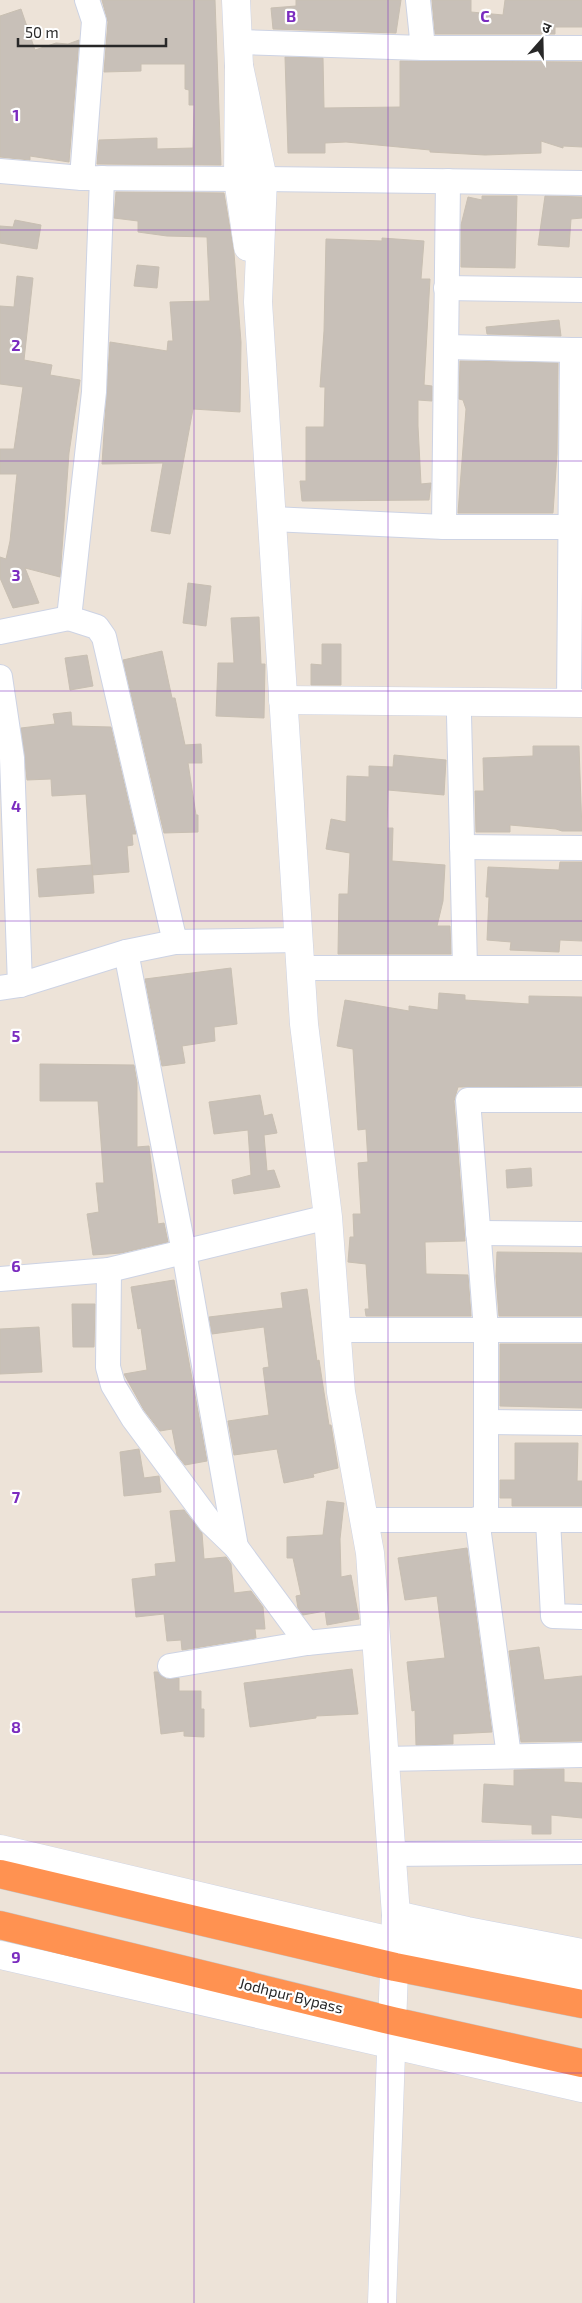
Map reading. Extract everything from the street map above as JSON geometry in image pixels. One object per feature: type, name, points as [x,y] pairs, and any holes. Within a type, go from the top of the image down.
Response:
[{"type":"highway","points":[[0,1874],[395,1954],[582,2004]]},
{"type":"highway","name":"Jodhpur Bypass","points":[[0,1925],[393,2033],[582,2063]]},
{"type":"street","points":[[69,618],[94,392],[92,178],[94,21],[87,0]]},
{"type":"street","points":[[236,0],[250,179],[304,1024],[328,1217],[341,1392],[370,1554],[390,1854],[396,1915],[382,2303]]},
{"type":"street","points":[[418,0],[423,48]]},
{"type":"street","points":[[239,54],[423,48],[582,48]]},
{"type":"street","points":[[0,171],[92,178],[582,183]]},
{"type":"street","points":[[444,527],[448,181]]},
{"type":"street","points":[[446,288],[582,290]]},
{"type":"street","points":[[447,347],[577,350],[578,708]]},
{"type":"street","points":[[272,519],[444,527],[576,528]]},
{"type":"street","points":[[0,632],[69,618],[97,627],[104,637],[175,942]]},
{"type":"street","points":[[0,677],[6,759],[10,986]]},
{"type":"street","points":[[284,707],[578,708]]},
{"type":"street","points":[[284,707],[459,715],[578,708]]},
{"type":"street","points":[[459,715],[465,968]]},
{"type":"street","points":[[462,847],[582,848]]},
{"type":"street","points":[[10,986],[126,952],[175,942],[298,940]]},
{"type":"street","points":[[126,952],[184,1252],[236,1547]]},
{"type":"street","points":[[0,960],[10,986]]},
{"type":"street","points":[[300,968],[582,968]]},
{"type":"street","points":[[508,1756],[482,1520],[486,1422],[486,1330],[468,1100],[582,1100]]},
{"type":"street","points":[[0,1279],[109,1270],[328,1217]]},
{"type":"street","points":[[478,1233],[582,1234]]},
{"type":"street","points":[[109,1270],[108,1367],[113,1385],[133,1418],[210,1522],[236,1547],[307,1643]]},
{"type":"street","points":[[335,1330],[582,1330]]},
{"type":"street","points":[[486,1422],[582,1423]]},
{"type":"street","points":[[364,1520],[582,1520]]},
{"type":"street","points":[[548,1520],[554,1616],[582,1618]]},
{"type":"street","points":[[170,1666],[307,1643],[376,1636]]},
{"type":"street","points":[[384,1759],[582,1755]]},
{"type":"street","points":[[0,1849],[395,1954],[582,1976]]},
{"type":"street","points":[[390,1854],[582,1852]]},
{"type":"street","points":[[396,1915],[467,1932],[582,1954]]},
{"type":"street","points":[[0,1955],[393,2033],[582,2088]]},
{"type":"building","points":[[102,0],[215,0],[221,165],[97,164],[99,140],[157,138],[157,149],[193,148],[194,105],[189,105],[189,90],[185,89],[185,64],[141,64],[141,71],[104,72],[108,22]]},
{"type":"building","points":[[296,0],[401,0],[396,33],[273,29],[271,8],[296,6]]},
{"type":"building","points":[[432,0],[471,0],[471,12],[503,15],[505,0],[582,0],[582,27],[555,27],[555,34],[435,34]]},
{"type":"building","points":[[21,9],[35,50],[56,43],[68,44],[79,40],[69,162],[30,156],[30,160],[0,157],[0,16]]},
{"type":"building","points":[[285,57],[323,58],[324,108],[400,107],[400,61],[582,62],[582,147],[563,146],[563,148],[541,141],[541,153],[485,155],[430,152],[430,150],[346,142],[325,143],[325,153],[288,153]]},
{"type":"building","points":[[116,192],[224,193],[234,253],[241,342],[240,412],[193,409],[170,534],[151,531],[163,463],[102,464],[110,342],[167,351],[168,341],[173,341],[170,302],[210,301],[207,237],[167,236],[138,232],[138,221],[114,218]]},
{"type":"building","points":[[482,196],[517,196],[515,268],[461,267],[461,225],[468,197],[482,200]]},
{"type":"building","points":[[545,196],[582,197],[582,218],[571,219],[569,247],[538,245]]},
{"type":"building","points":[[15,220],[41,225],[37,249],[0,243],[0,226],[13,227]]},
{"type":"building","points":[[382,238],[424,241],[421,279],[430,279],[424,385],[432,386],[432,401],[418,400],[418,426],[421,484],[431,483],[429,500],[302,501],[300,481],[306,481],[306,427],[324,427],[325,387],[320,387],[324,331],[326,239],[382,241]]},
{"type":"building","points":[[137,265],[159,267],[157,288],[134,286]]},
{"type":"building","points":[[17,276],[33,278],[24,360],[52,365],[50,375],[80,380],[69,453],[60,577],[25,568],[39,603],[13,608],[0,578],[0,557],[6,559],[10,541],[17,474],[0,474],[0,449],[14,449],[23,387],[0,384],[0,306],[14,307]]},
{"type":"building","points":[[559,320],[561,336],[487,334],[486,327]]},
{"type":"building","points":[[460,361],[558,363],[557,454],[553,513],[458,513],[466,409],[463,400],[459,399]]},
{"type":"building","points":[[188,583],[211,586],[206,626],[183,623]]},
{"type":"building","points":[[259,617],[261,664],[265,664],[264,718],[216,716],[218,663],[234,663],[231,618]]},
{"type":"building","points":[[322,644],[341,644],[341,685],[311,685],[311,664],[322,665]]},
{"type":"building","points":[[162,651],[185,745],[201,744],[202,763],[188,763],[196,815],[198,815],[198,832],[164,833],[123,660]]},
{"type":"building","points":[[87,655],[93,686],[70,690],[65,658]]},
{"type":"building","points":[[71,712],[72,726],[111,727],[136,834],[132,834],[133,845],[127,846],[129,872],[92,875],[86,794],[52,796],[51,779],[27,780],[21,728],[55,724],[53,714]]},
{"type":"building","points":[[533,746],[579,746],[582,831],[562,831],[510,825],[510,832],[476,832],[475,791],[484,791],[483,758],[533,756]]},
{"type":"building","points":[[394,755],[446,760],[444,795],[388,790],[387,828],[393,828],[392,861],[445,865],[443,901],[437,926],[450,926],[451,954],[338,954],[339,894],[348,894],[350,853],[326,849],[331,819],[346,822],[347,776],[369,777],[369,766],[393,767]]},
{"type":"building","points":[[560,862],[582,862],[582,941],[560,940],[559,952],[510,950],[511,942],[487,940],[489,897],[486,897],[488,867],[559,870]]},
{"type":"building","points":[[92,865],[94,893],[39,897],[37,869]]},
{"type":"building","points":[[231,968],[237,1024],[214,1027],[215,1041],[182,1046],[185,1063],[162,1066],[145,979]]},
{"type":"building","points":[[439,993],[465,995],[465,1000],[529,1004],[529,996],[582,997],[582,1086],[458,1087],[454,1101],[465,1241],[425,1242],[426,1274],[468,1275],[471,1316],[366,1316],[365,1309],[369,1309],[366,1264],[348,1262],[350,1237],[354,1237],[353,1214],[361,1214],[358,1163],[368,1162],[366,1129],[358,1130],[353,1049],[337,1046],[345,1000],[409,1011],[409,1006],[438,1010]]},
{"type":"building","points":[[40,1064],[134,1065],[137,1083],[137,1147],[149,1146],[158,1224],[164,1223],[168,1242],[121,1253],[93,1255],[87,1214],[99,1212],[96,1183],[104,1183],[98,1101],[40,1101]]},
{"type":"building","points":[[260,1095],[264,1116],[272,1114],[277,1133],[264,1135],[267,1171],[274,1170],[280,1187],[234,1194],[232,1180],[251,1175],[248,1130],[214,1134],[209,1102]]},
{"type":"building","points":[[531,1168],[532,1186],[507,1188],[506,1170]]},
{"type":"building","points":[[497,1252],[582,1253],[582,1316],[499,1316],[496,1276]]},
{"type":"building","points":[[174,1280],[207,1461],[185,1465],[177,1455],[172,1429],[160,1431],[144,1410],[124,1374],[147,1370],[141,1328],[138,1329],[131,1287]]},
{"type":"building","points":[[307,1289],[317,1361],[319,1360],[338,1468],[313,1474],[314,1477],[284,1483],[277,1449],[234,1455],[228,1421],[269,1415],[263,1368],[269,1367],[264,1327],[212,1334],[209,1317],[283,1308],[281,1293]]},
{"type":"building","points":[[72,1304],[95,1304],[94,1347],[73,1347]]},
{"type":"building","points":[[39,1327],[42,1372],[0,1374],[0,1329]]},
{"type":"building","points":[[500,1344],[582,1344],[582,1408],[500,1406]]},
{"type":"building","points":[[515,1443],[578,1443],[577,1481],[582,1481],[582,1506],[512,1506],[512,1498],[500,1498],[500,1480],[515,1480]]},
{"type":"building","points":[[139,1449],[144,1478],[159,1476],[161,1492],[124,1496],[120,1452]]},
{"type":"building","points":[[327,1501],[344,1503],[340,1539],[341,1577],[351,1575],[359,1619],[327,1625],[325,1611],[303,1615],[298,1608],[296,1596],[301,1595],[293,1558],[287,1558],[287,1537],[323,1535]]},
{"type":"building","points":[[184,1510],[202,1533],[204,1559],[226,1557],[231,1564],[234,1593],[251,1591],[263,1607],[265,1629],[255,1629],[256,1638],[182,1650],[181,1640],[167,1641],[164,1614],[136,1617],[132,1579],[156,1576],[155,1564],[176,1562],[170,1511]]},
{"type":"building","points":[[467,1548],[492,1732],[453,1734],[453,1744],[416,1745],[415,1710],[412,1711],[407,1662],[445,1658],[437,1596],[405,1600],[398,1558]]},
{"type":"building","points":[[539,1647],[544,1680],[582,1676],[582,1741],[521,1742],[509,1651]]},
{"type":"building","points":[[352,1669],[358,1714],[316,1716],[316,1718],[250,1727],[244,1683]]},
{"type":"building","points":[[154,1672],[158,1672],[166,1679],[179,1678],[179,1691],[201,1691],[201,1709],[204,1709],[204,1737],[184,1736],[184,1731],[161,1734]]},
{"type":"building","points":[[564,1769],[564,1782],[582,1783],[582,1818],[551,1815],[551,1834],[532,1834],[532,1825],[482,1822],[484,1784],[514,1786],[514,1770]]}]
